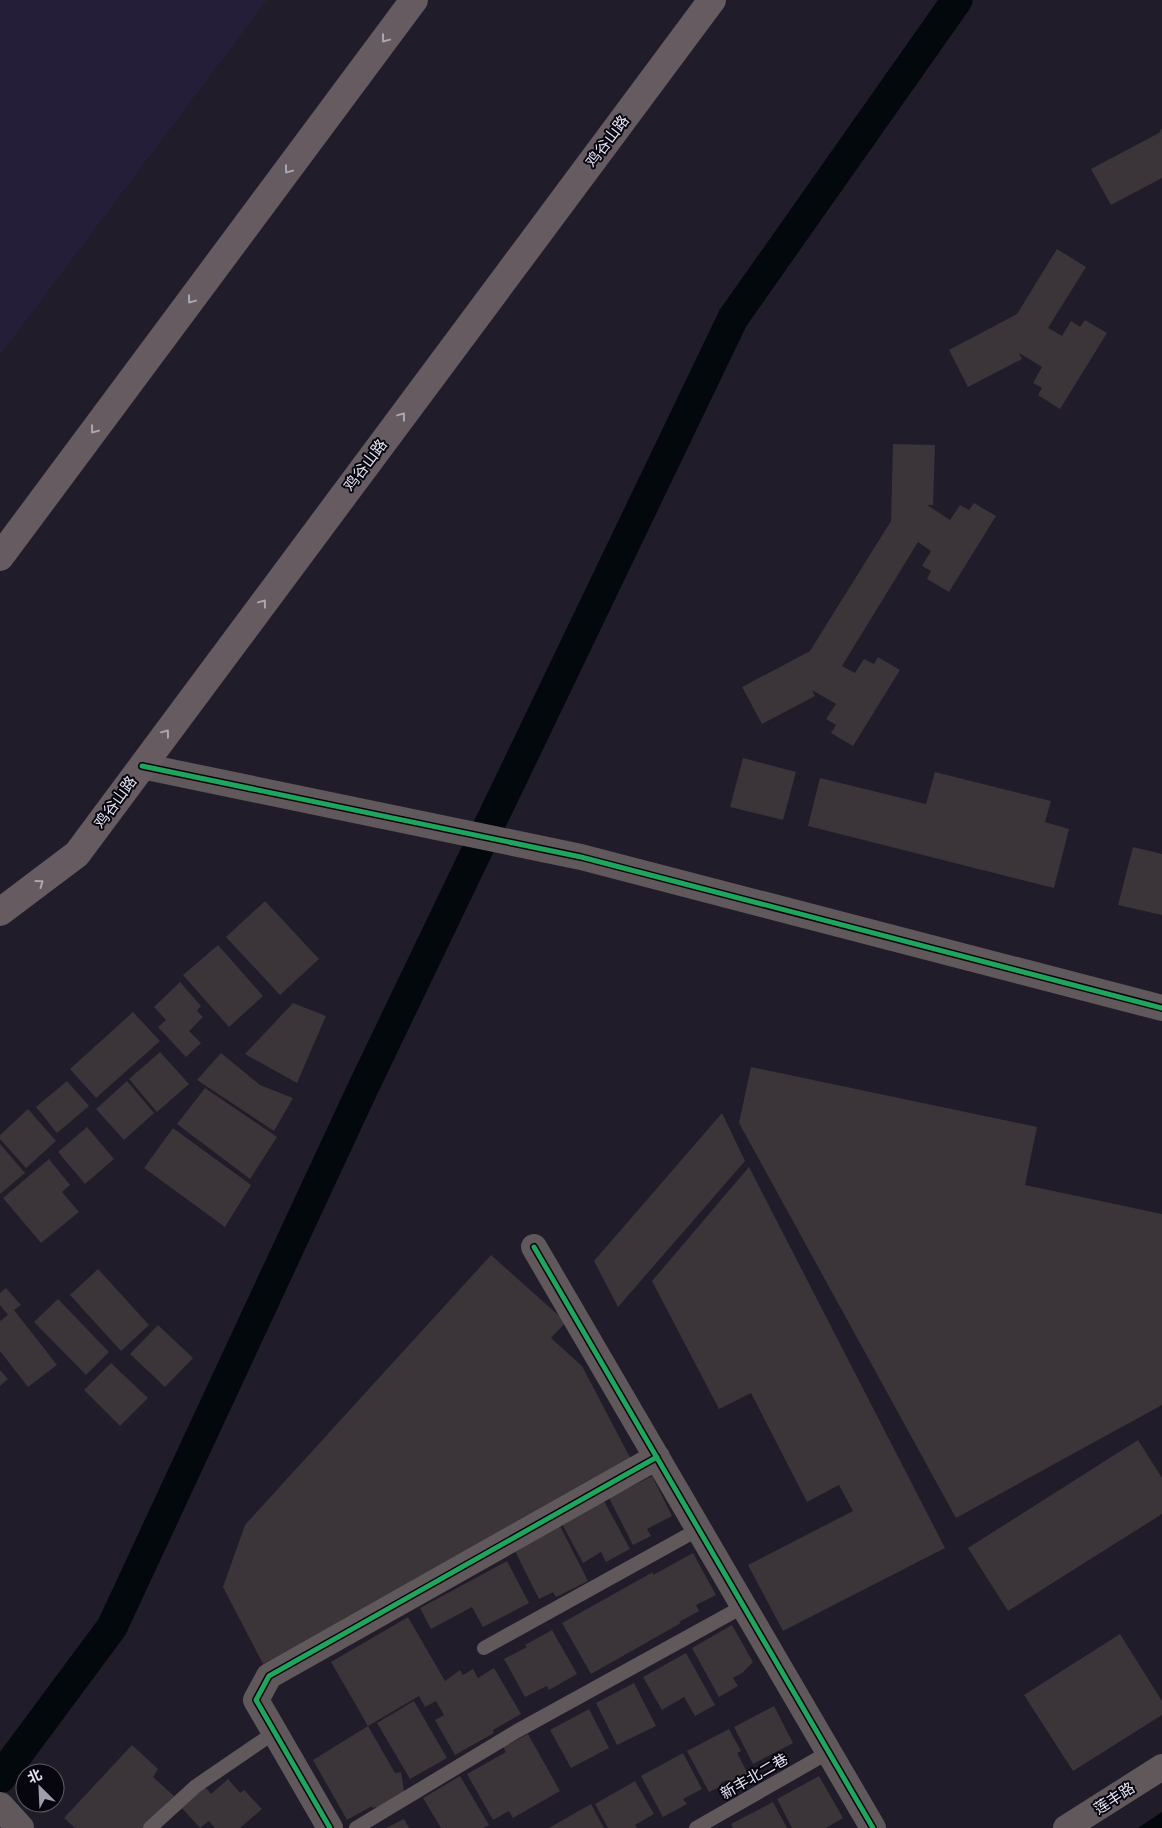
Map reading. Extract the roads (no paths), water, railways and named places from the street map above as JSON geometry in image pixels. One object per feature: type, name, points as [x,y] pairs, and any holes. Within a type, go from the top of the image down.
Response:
[{"type":"main road","points":[[0,557],[414,0]]},
{"type":"main road","name":"鸡谷山路","points":[[0,912],[77,854],[712,0]]},
{"type":"street","points":[[142,766],[581,857],[1162,1008]]},
{"type":"street","points":[[534,1248],[872,1828]]},
{"type":"street","points":[[330,1828],[256,1700],[269,1676],[657,1457]]},
{"type":"street","name":"莲丰路","points":[[1066,1828],[1162,1767]]},
{"type":"street","points":[[0,1806],[20,1828]]},
{"type":"lane","points":[[484,1648],[699,1529]]},
{"type":"lane","points":[[356,1828],[517,1731],[744,1606]]},
{"type":"lane","points":[[150,1828],[196,1786],[275,1732]]},
{"type":"lane","name":"新丰北二巷","points":[[696,1828],[828,1752]]},
{"type":"waterway","points":[[0,1778],[112,1627],[363,1088],[733,318],[957,0]]}]
